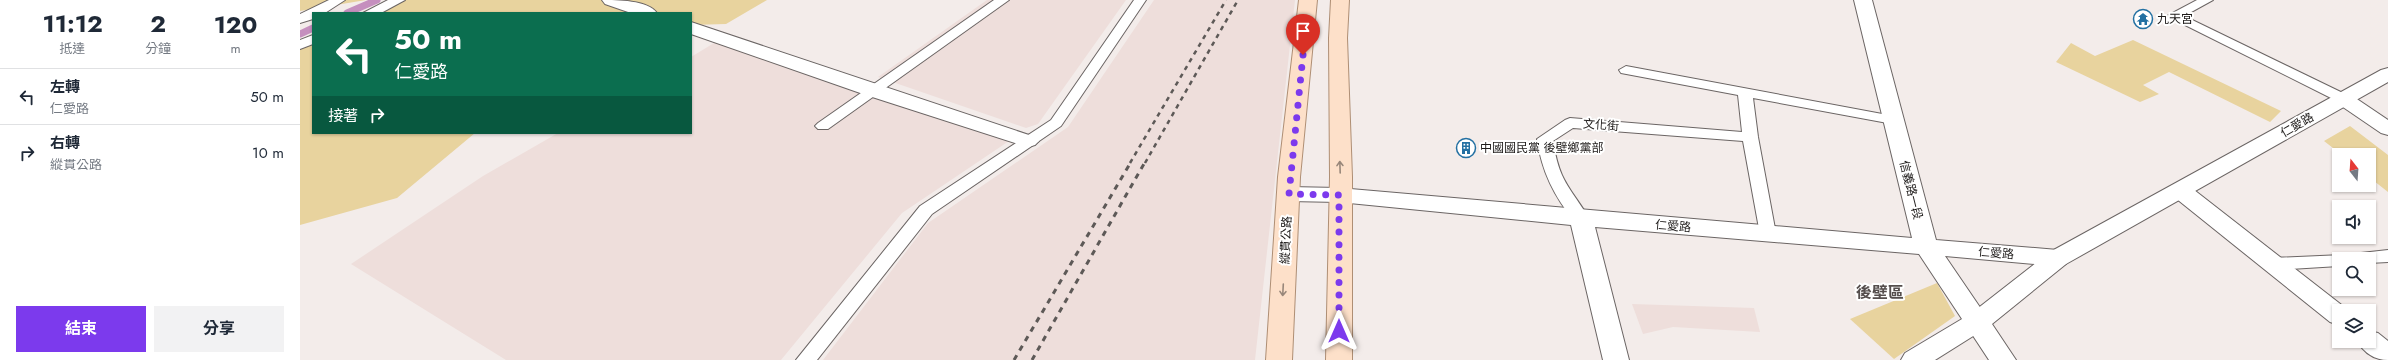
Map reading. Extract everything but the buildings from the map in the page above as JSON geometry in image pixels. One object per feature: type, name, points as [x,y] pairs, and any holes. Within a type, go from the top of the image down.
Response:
[{"type":"main road","name":"縱貫公路","points":[[1279,360],[1289,194],[1308,0]]},
{"type":"main road","points":[[1339,360],[1339,195],[1341,177],[1338,38],[1340,0]]},
{"type":"main road","points":[[1304,40],[1338,38]]},
{"type":"street","points":[[611,0],[645,12]]},
{"type":"street","name":"信義路一段","points":[[1863,0],[1926,247],[2003,360]]},
{"type":"street","points":[[692,28],[873,91],[1028,141]]},
{"type":"street","name":"仁愛路","points":[[1914,360],[1977,322],[2058,258],[2181,191],[2388,74]]},
{"type":"street","points":[[2344,98],[2388,129]]},
{"type":"street","points":[[2181,191],[2332,310]]},
{"type":"street","name":"仁愛路","points":[[1289,194],[1339,195],[1581,218],[2058,258]]},
{"type":"street","name":"文化街","points":[[1581,218],[1616,360]]},
{"type":"street","points":[[2376,346],[2388,355]]},
{"type":"lane","points":[[316,12],[339,0]]},
{"type":"lane","points":[[372,12],[399,0]]},
{"type":"lane","points":[[823,126],[1003,0]]},
{"type":"lane","points":[[806,360],[926,210],[1056,122],[1140,0]]},
{"type":"lane","points":[[2207,0],[2174,16],[2344,98]]},
{"type":"lane","points":[[300,19],[312,14]]},
{"type":"lane","points":[[300,44],[312,39]]},
{"type":"lane","points":[[1626,70],[1894,120]]},
{"type":"lane","points":[[1744,92],[1750,136],[1768,234]]},
{"type":"lane","name":"文化街","points":[[1581,218],[1562,195],[1550,172],[1544,139],[1570,123],[1750,136]]},
{"type":"lane","points":[[2376,257],[2388,256]]},
{"type":"lane","points":[[2273,264],[2332,260]]},
{"type":"shaded area","points":[[300,0],[366,0],[300,11]]},
{"type":"shaded area","points":[[399,0],[767,0],[726,24],[692,25],[692,12],[374,12]]},
{"type":"shaded area","points":[[987,0],[1126,0],[1038,124],[1026,128],[878,77]]},
{"type":"shaded area","points":[[1154,0],[1295,0],[1255,360],[823,360],[928,223],[1068,127]]},
{"type":"shaded area","points":[[719,40],[1012,139],[902,213],[781,360],[506,360],[351,264],[483,176],[556,134],[692,134],[692,56]]},
{"type":"shaded area","points":[[2133,40],[2281,111],[2270,122],[2169,72],[2143,85],[2159,94],[2140,102],[2056,62],[2071,43],[2095,56]]},
{"type":"shaded area","points":[[312,41],[312,134],[474,134],[397,198],[300,225],[300,47]]},
{"type":"shaded area","points":[[2350,126],[2388,155],[2388,192],[2376,183],[2376,148],[2333,148],[2324,141]]},
{"type":"shaded area","points":[[1937,283],[1955,316],[1894,359],[1850,319]]},
{"type":"shaded area","points":[[1632,304],[1754,308],[1760,332],[1673,327],[1643,334]]},
{"type":"waterway","points":[[349,12],[377,0]]},
{"type":"waterway","points":[[300,34],[312,28]]},
{"type":"railway","points":[[1130,163],[1226,0]]},
{"type":"railway","points":[[1145,163],[1238,0]]},
{"type":"railway","points":[[1014,360],[1131,162]]},
{"type":"railway","points":[[1032,360],[1145,162]]},
{"type":"place","name":"九天宮","points":[[2143,19]]},
{"type":"place","name":"中國國民黨 後壁鄉黨部","points":[[1466,148]]},
{"type":"district","name":"後壁區","points":[[1880,292]]},
{"type":"route","points":[[1303,55],[1289,177],[1289,194],[1339,195],[1339,331]]}]
